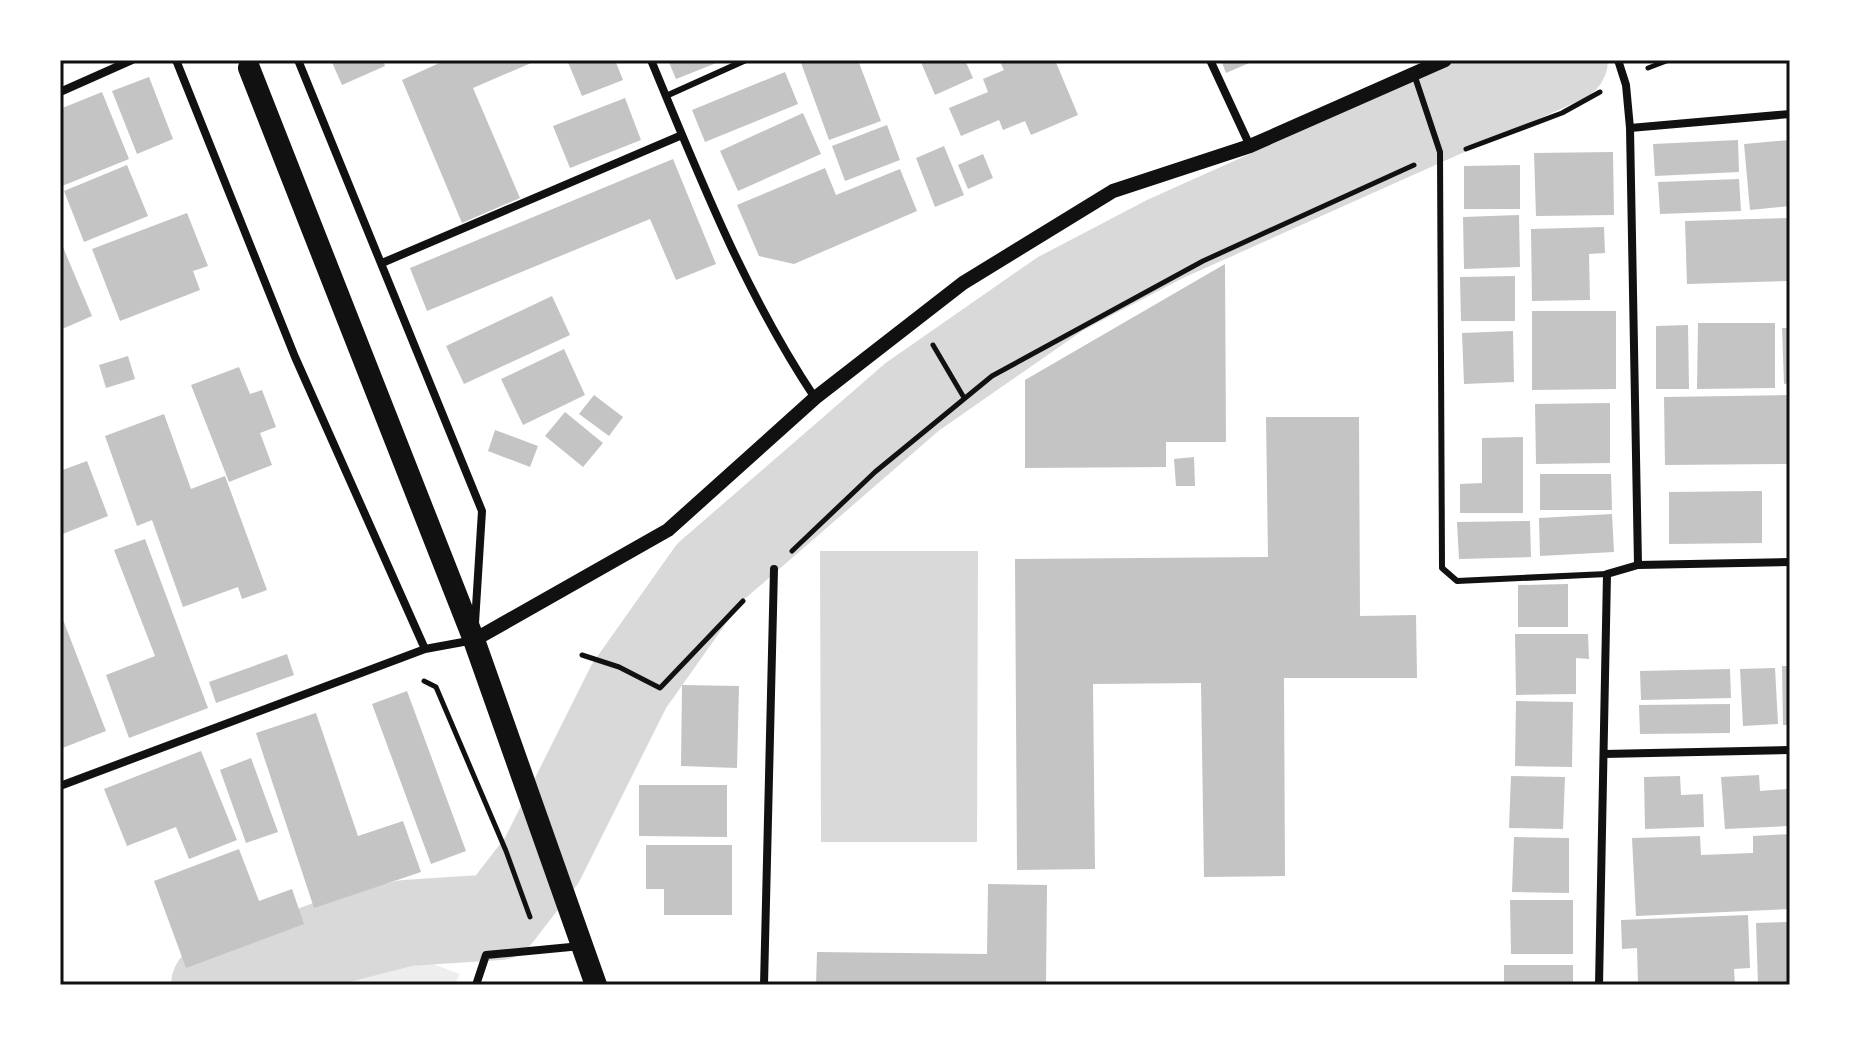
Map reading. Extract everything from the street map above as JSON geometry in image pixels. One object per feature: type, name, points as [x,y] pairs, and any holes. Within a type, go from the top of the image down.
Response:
[{"type":"highway","points":[[249,68],[474,640],[596,985]]},
{"type":"street","points":[[60,92],[132,60]]},
{"type":"street","points":[[176,60],[322,416],[425,649]]},
{"type":"street","points":[[298,60],[482,511],[474,640]]},
{"type":"street","points":[[651,60],[770,327],[815,398]]},
{"type":"street","points":[[1210,60],[1250,146]]},
{"type":"street","points":[[60,786],[425,649],[474,640],[668,530],[815,398],[963,283],[1113,191],[1250,146],[1421,67],[1445,60]]},
{"type":"street","points":[[1618,60],[1624,78],[1630,128],[1638,565]]},
{"type":"street","points":[[1630,128],[1790,114]]},
{"type":"street","points":[[382,263],[682,135]]},
{"type":"street","points":[[1599,985],[1607,574],[1638,565],[1790,562]]},
{"type":"street","points":[[764,985],[774,569]]},
{"type":"street","points":[[1604,754],[1790,750]]},
{"type":"street","points":[[476,985],[486,955],[583,946]]},
{"type":"lane","points":[[666,96],[746,60]]},
{"type":"lane","points":[[1421,67],[1426,104],[1440,155],[1442,568],[1457,581],[1520,575],[1607,574]]},
{"type":"path","points":[[582,655],[619,667],[660,688],[774,569],[875,472],[963,396],[992,376],[1203,261],[1410,167],[1562,113],[1624,78]]},
{"type":"path","points":[[936,350],[963,396]]},
{"type":"path","points":[[418,678],[436,687],[506,851],[535,930]]},
{"type":"shaded area","points":[[820,551],[978,551],[977,842],[821,842]]},
{"type":"shaded area","points":[[408,955],[460,974],[454,985],[317,985],[315,978]]},
{"type":"building","points":[[331,60],[383,60],[385,66],[342,85]]},
{"type":"building","points":[[446,60],[538,60],[473,88],[520,198],[462,223],[402,80]]},
{"type":"building","points":[[567,60],[615,60],[623,80],[582,96]]},
{"type":"building","points":[[668,60],[724,60],[676,79]]},
{"type":"building","points":[[800,60],[858,60],[881,121],[829,140]]},
{"type":"building","points":[[920,60],[965,60],[973,78],[935,95]]},
{"type":"building","points":[[999,60],[1055,60],[1078,115],[1031,135],[1025,121],[1003,130],[999,120],[961,136],[949,108],[988,92],[983,79],[1004,70]]},
{"type":"building","points":[[1221,60],[1256,60],[1226,73]]},
{"type":"building","points":[[785,72],[798,104],[705,142],[692,110]]},
{"type":"building","points":[[149,77],[173,139],[137,154],[112,91]]},
{"type":"building","points":[[102,92],[129,159],[62,186],[60,109]]},
{"type":"building","points":[[625,98],[641,140],[570,168],[553,126]]},
{"type":"building","points":[[803,113],[821,154],[738,191],[720,151]]},
{"type":"building","points":[[887,125],[900,160],[845,181],[832,146]]},
{"type":"building","points":[[1738,140],[1739,172],[1655,176],[1653,144]]},
{"type":"building","points":[[1790,140],[1790,206],[1750,210],[1744,144]]},
{"type":"building","points":[[944,146],[964,195],[935,207],[916,158]]},
{"type":"building","points":[[1613,152],[1614,215],[1536,216],[1534,153]]},
{"type":"building","points":[[983,154],[993,178],[968,189],[958,165]]},
{"type":"building","points":[[673,159],[716,264],[676,280],[650,219],[427,311],[410,268]]},
{"type":"building","points":[[127,165],[148,216],[84,242],[64,191]]},
{"type":"building","points":[[1520,165],[1520,209],[1464,209],[1464,166]]},
{"type":"building","points":[[825,168],[836,195],[900,169],[917,211],[794,264],[759,256],[737,205]]},
{"type":"building","points":[[1739,179],[1741,211],[1660,214],[1658,182]]},
{"type":"building","points":[[187,213],[208,266],[193,271],[200,290],[120,321],[92,249]]},
{"type":"building","points":[[1519,215],[1520,267],[1464,269],[1463,217]]},
{"type":"building","points":[[1790,218],[1790,281],[1687,284],[1685,221]]},
{"type":"building","points":[[1604,227],[1605,253],[1589,254],[1590,300],[1532,301],[1531,229]]},
{"type":"building","points":[[60,240],[92,316],[60,330]]},
{"type":"building","points":[[1225,264],[1226,442],[1166,442],[1166,467],[1025,468],[1025,380]]},
{"type":"building","points":[[1515,276],[1515,321],[1461,321],[1460,277]]},
{"type":"building","points":[[552,296],[570,335],[464,384],[446,346]]},
{"type":"building","points":[[1532,311],[1616,311],[1616,389],[1532,390]]},
{"type":"building","points":[[1698,323],[1775,323],[1775,388],[1697,389]]},
{"type":"building","points":[[1688,325],[1689,389],[1656,389],[1656,326]]},
{"type":"building","points":[[1782,328],[1790,328],[1790,383],[1784,384]]},
{"type":"building","points":[[1513,331],[1514,382],[1464,384],[1462,333]]},
{"type":"building","points":[[564,349],[585,395],[523,425],[501,379]]},
{"type":"building","points":[[128,356],[135,379],[106,388],[99,365]]},
{"type":"building","points":[[239,367],[250,394],[262,390],[276,427],[260,433],[272,465],[229,482],[191,385]]},
{"type":"building","points":[[594,395],[623,417],[609,436],[579,414]]},
{"type":"building","points":[[1790,395],[1790,464],[1665,465],[1664,397]]},
{"type":"building","points":[[1610,403],[1610,463],[1536,464],[1535,404]]},
{"type":"building","points":[[565,412],[603,443],[583,467],[545,436]]},
{"type":"building","points":[[164,414],[191,489],[225,476],[267,590],[242,599],[238,587],[183,607],[152,520],[137,526],[105,436]]},
{"type":"building","points":[[1266,417],[1359,417],[1360,616],[1416,615],[1417,678],[1284,678],[1285,876],[1204,877],[1201,683],[1093,684],[1095,869],[1017,870],[1015,559],[1268,557]]},
{"type":"building","points":[[495,430],[538,446],[530,467],[488,451]]},
{"type":"building","points":[[1523,437],[1523,513],[1460,513],[1460,484],[1482,483],[1482,438]]},
{"type":"building","points":[[1194,457],[1195,486],[1176,486],[1174,459]]},
{"type":"building","points":[[87,461],[108,516],[60,535],[60,471]]},
{"type":"building","points":[[1540,474],[1611,474],[1612,510],[1540,510]]},
{"type":"building","points":[[1762,491],[1762,543],[1669,544],[1669,492]]},
{"type":"building","points":[[1612,514],[1614,552],[1540,556],[1539,518]]},
{"type":"building","points":[[1530,521],[1531,557],[1459,559],[1457,522]]},
{"type":"building","points":[[145,539],[208,708],[129,738],[106,675],[155,656],[114,550]]},
{"type":"building","points":[[1568,584],[1568,627],[1518,627],[1518,585]]},
{"type":"building","points":[[60,612],[106,731],[60,749]]},
{"type":"building","points":[[1515,634],[1588,634],[1589,659],[1576,658],[1576,694],[1516,695]]},
{"type":"building","points":[[287,654],[294,675],[216,703],[209,682]]},
{"type":"building","points":[[1782,666],[1790,666],[1790,725],[1783,725]]},
{"type":"building","points":[[1775,668],[1778,724],[1743,726],[1740,669]]},
{"type":"building","points":[[1730,669],[1731,698],[1641,700],[1640,671]]},
{"type":"building","points":[[682,685],[739,686],[737,768],[681,766]]},
{"type":"building","points":[[407,691],[466,851],[431,864],[372,704]]},
{"type":"building","points":[[1516,701],[1573,702],[1572,767],[1515,766]]},
{"type":"building","points":[[1730,704],[1730,733],[1640,734],[1639,705]]},
{"type":"building","points":[[316,713],[358,836],[403,821],[421,872],[314,908],[256,733]]},
{"type":"building","points":[[201,751],[237,840],[189,859],[176,827],[127,846],[104,789]]},
{"type":"building","points":[[251,758],[278,832],[246,843],[220,770]]},
{"type":"building","points":[[1759,775],[1760,791],[1787,789],[1788,826],[1725,829],[1721,777]]},
{"type":"building","points":[[1511,776],[1565,777],[1563,829],[1509,828]]},
{"type":"building","points":[[1680,776],[1681,795],[1703,794],[1704,827],[1645,829],[1644,777]]},
{"type":"building","points":[[639,785],[727,785],[727,837],[639,836]]},
{"type":"building","points":[[1790,834],[1790,909],[1636,916],[1632,838],[1700,836],[1701,855],[1753,853],[1753,836]]},
{"type":"building","points":[[1514,837],[1569,838],[1569,893],[1512,892]]},
{"type":"building","points":[[646,845],[732,845],[732,915],[664,915],[664,889],[646,889]]},
{"type":"building","points":[[239,849],[259,901],[292,889],[304,924],[186,968],[154,881]]},
{"type":"building","points":[[988,884],[1047,885],[1046,985],[816,985],[817,952],[987,954]]},
{"type":"building","points":[[1510,900],[1573,900],[1573,954],[1511,954]]},
{"type":"building","points":[[1748,915],[1750,968],[1734,969],[1735,985],[1638,985],[1637,948],[1622,949],[1621,920]]},
{"type":"building","points":[[1790,922],[1790,985],[1758,985],[1756,923]]},
{"type":"building","points":[[1504,965],[1573,965],[1573,985],[1504,985]]},
{"type":"waterway","points":[[214,985],[332,942],[406,923],[498,917],[542,860],[629,686],[709,573],[912,397],[1060,294],[1165,239],[1565,60]]}]
